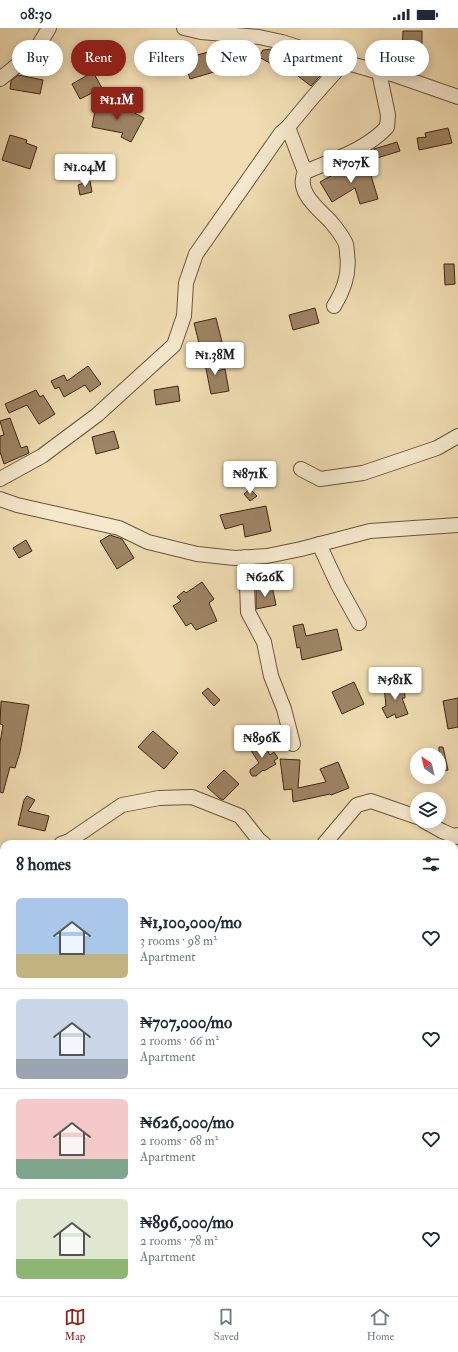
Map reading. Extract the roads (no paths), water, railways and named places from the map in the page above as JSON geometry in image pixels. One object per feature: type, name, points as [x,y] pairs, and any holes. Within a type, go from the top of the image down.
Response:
[{"type":"street","points":[[0,78],[36,50],[49,28]]},
{"type":"street","points":[[184,28],[259,37],[272,40]]},
{"type":"street","points":[[0,479],[42,456],[97,415],[174,345],[184,316],[186,284],[196,254],[281,133],[288,127],[332,76]]},
{"type":"street","points":[[305,172],[360,148],[379,137],[388,127],[388,115],[380,76]]},
{"type":"street","points":[[398,76],[458,97]]},
{"type":"street","points":[[288,127],[305,172],[303,175],[302,186],[313,205],[332,223],[346,244],[348,260],[347,277],[343,292],[334,306]]},
{"type":"street","points":[[301,469],[320,478],[363,473],[437,448],[458,436]]},
{"type":"street","points":[[0,498],[17,505],[119,528],[148,542],[197,554],[235,558],[267,556],[302,549],[370,531],[458,525]]},
{"type":"street","points":[[319,544],[338,585],[359,623]]},
{"type":"street","points":[[246,557],[248,612],[264,642],[271,676],[284,709],[293,744]]},
{"type":"street","points":[[70,840],[122,805],[159,798],[192,797],[240,816],[259,840]]},
{"type":"street","points":[[327,840],[357,805],[371,801],[410,815]]},
{"type":"street","points":[[437,828],[450,835],[456,837],[458,835]]}]
